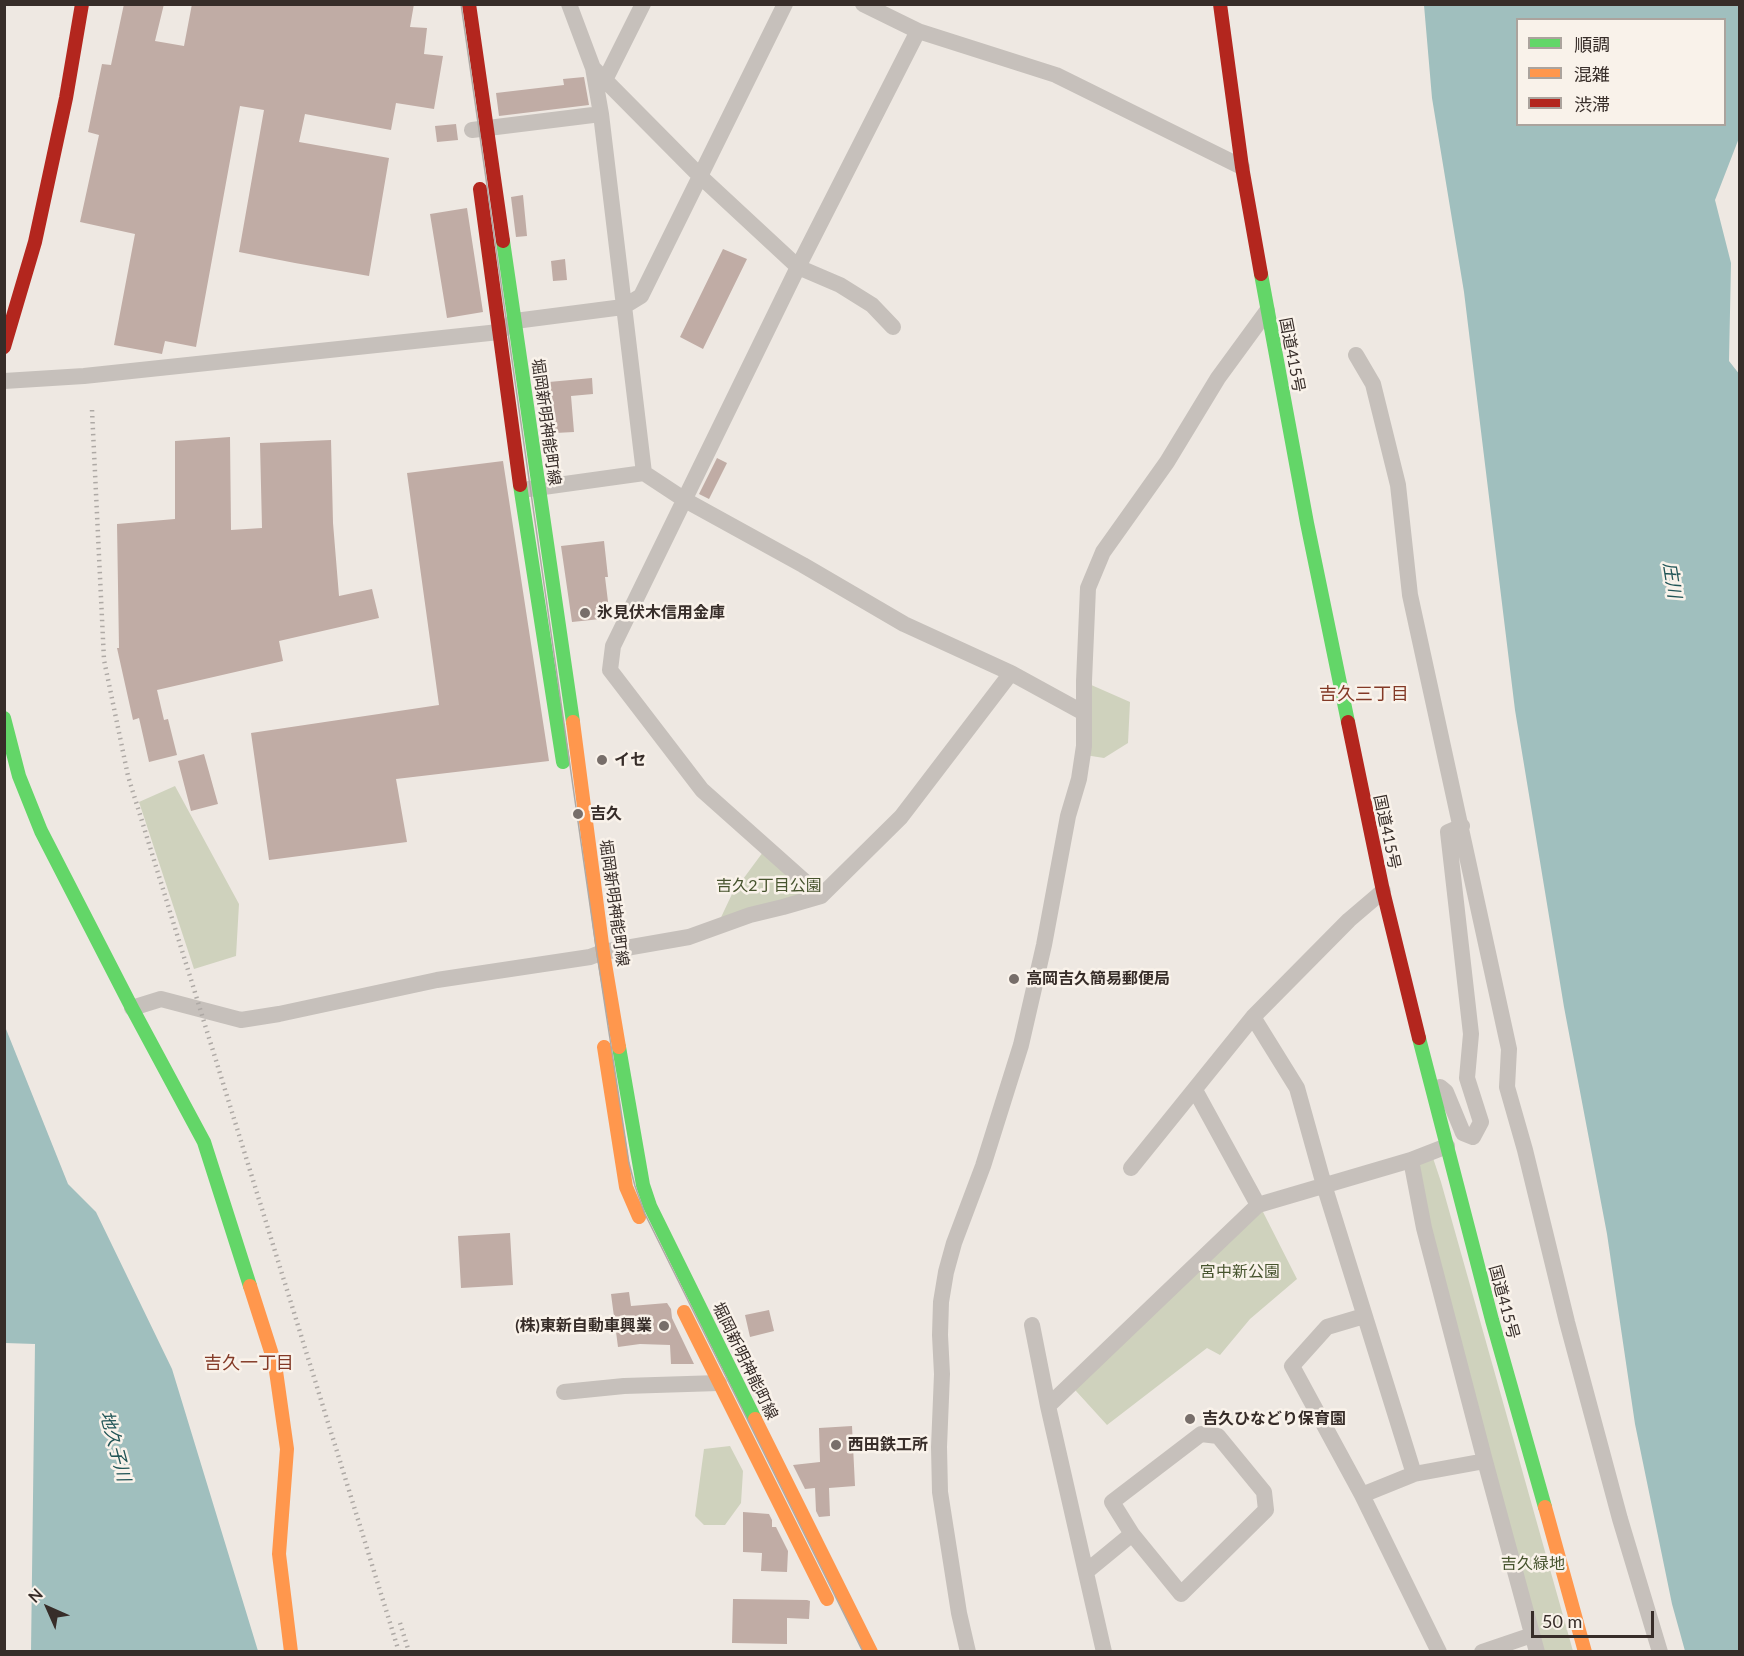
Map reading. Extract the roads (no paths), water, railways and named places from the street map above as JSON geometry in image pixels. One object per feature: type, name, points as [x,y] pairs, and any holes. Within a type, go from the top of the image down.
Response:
[{"type":"main road","points":[[4,347],[35,242],[66,98],[82,4]]},
{"type":"main road","name":"堀岡新明神能町線","points":[[469,4],[476,130],[515,321],[580,769],[592,952]]},
{"type":"main road","name":"国道415号","points":[[1220,4],[1242,167],[1267,312],[1383,891],[1429,1080],[1492,1320],[1585,1652]]},
{"type":"main road","name":"堀岡新明神能町線","points":[[478,178],[521,490],[564,770]]},
{"type":"main road","points":[[4,718],[19,776],[40,831],[204,1142],[275,1364],[287,1449],[279,1554],[291,1652]]},
{"type":"main road","name":"堀岡新明神能町線","points":[[582,894],[592,952],[643,1185],[650,1206],[871,1652]]},
{"type":"main road","points":[[602,1037],[626,1187],[644,1226]]},
{"type":"main road","name":"堀岡新明神能町線","points":[[681,1304],[832,1609]]},
{"type":"street","points":[[569,4],[593,68],[601,114],[644,473]]},
{"type":"street","points":[[605,80],[643,4]]},
{"type":"street","points":[[4,381],[84,376],[499,332],[515,321],[623,307],[641,296],[785,4]]},
{"type":"street","points":[[863,4],[918,31],[1056,75],[1242,167]]},
{"type":"street","points":[[820,896],[702,790],[610,670],[613,646],[798,267],[918,31]]},
{"type":"street","points":[[593,68],[701,177],[798,267],[840,285],[872,305],[893,327]]},
{"type":"street","points":[[476,130],[601,114]]},
{"type":"street","points":[[968,1652],[959,1613],[940,1492],[941,1302],[954,1243],[984,1166],[1021,1045],[1046,934],[1068,816],[1079,779],[1084,746],[1088,588],[1103,552],[1167,462],[1218,378],[1267,312]]},
{"type":"street","points":[[1356,355],[1374,384],[1398,485],[1410,595],[1509,1049],[1507,1087],[1526,1150],[1567,1322],[1614,1496],[1660,1652]]},
{"type":"street","points":[[521,490],[644,473],[685,500],[904,624],[1011,673],[1084,713]]},
{"type":"street","points":[[132,1008],[161,999],[241,1020],[279,1014],[437,980],[688,937],[750,915],[820,896],[901,817],[1011,673]]},
{"type":"street","points":[[1429,1080],[1446,1092],[1463,1133],[1473,1137],[1481,1122],[1467,1078],[1471,1034],[1448,832],[1462,826]]},
{"type":"street","points":[[1131,1168],[1253,1017],[1349,920],[1383,891]]},
{"type":"street","points":[[1253,1017],[1297,1088],[1324,1185],[1413,1474]]},
{"type":"street","points":[[1196,1090],[1258,1205]]},
{"type":"street","points":[[1048,1406],[1258,1205],[1411,1160],[1447,1146]]},
{"type":"street","points":[[1411,1160],[1424,1228],[1535,1643],[1482,1652]]},
{"type":"street","points":[[1364,1316],[1327,1327],[1292,1366],[1362,1495],[1439,1652]]},
{"type":"street","points":[[1032,1325],[1104,1652]]},
{"type":"street","points":[[564,1392],[624,1386],[719,1383]]},
{"type":"street","points":[[1201,1434],[1218,1436],[1264,1492],[1266,1510],[1181,1594],[1132,1534],[1112,1502],[1201,1434]]},
{"type":"street","points":[[1362,1495],[1413,1474],[1485,1461]]},
{"type":"street","points":[[1087,1571],[1132,1534]]},
{"type":"water","name":"庄川","points":[[1424,5],[1739,5],[1739,138],[1715,200],[1731,263],[1729,361],[1740,375],[1739,1651],[1685,1651],[1672,1604],[1635,1424],[1607,1234],[1564,1007],[1515,710],[1464,292],[1432,98]]},
{"type":"water","name":"地久子川","points":[[4,1024],[68,1184],[96,1212],[172,1369],[258,1651],[31,1651],[35,1344],[5,1343]]},
{"type":"tram line","points":[[461,4],[629,1163],[645,1214],[863,1652]]},
{"type":"railway","points":[[92,410],[104,660],[128,776],[399,1652]]},
{"type":"railway","points":[[400,1623],[409,1652]]},
{"type":"place","name":"氷見伏木信用金庫","points":[[585,613]]},
{"type":"place","name":"イセ","points":[[602,760]]},
{"type":"place","name":"吉久","points":[[578,814]]},
{"type":"place","name":"高岡吉久簡易郵便局","points":[[1014,979]]},
{"type":"place","name":"(株)東新自動車興業","points":[[664,1326]]},
{"type":"place","name":"吉久ひなどり保育園","points":[[1190,1419]]},
{"type":"place","name":"西田鉄工所","points":[[836,1445]]},
{"type":"district","name":"吉久三丁目","points":[[1364,694]]},
{"type":"district","name":"吉久一丁目","points":[[249,1363]]},
{"type":"park label","name":"吉久2丁目公園","points":[[769,886]]},
{"type":"park label","name":"宮中新公園","points":[[1240,1272]]},
{"type":"park label","name":"吉久緑地","points":[[1533,1564]]}]
